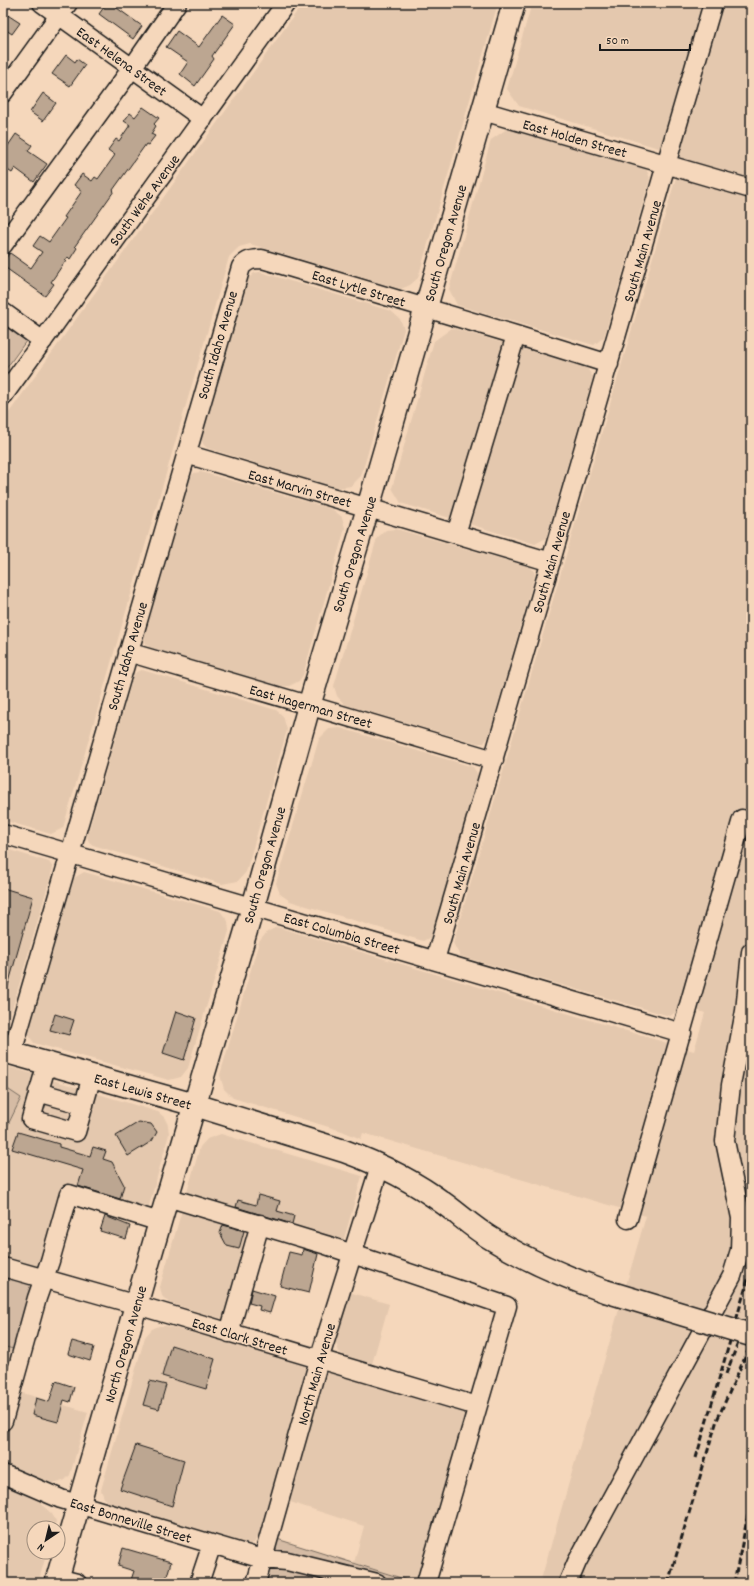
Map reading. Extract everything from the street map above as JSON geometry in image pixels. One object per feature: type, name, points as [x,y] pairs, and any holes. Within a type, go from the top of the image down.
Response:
[{"type":"main road","name":"South Oregon Avenue","points":[[195,1105],[253,907],[309,706],[368,508],[514,3]]},
{"type":"main road","name":"East Lewis Street","points":[[7,1052],[195,1105],[344,1151],[380,1166],[427,1192],[490,1238],[515,1253],[566,1278],[751,1334]]},
{"type":"main road","name":"North Oregon Avenue","points":[[63,1581],[79,1505],[167,1197],[195,1105]]},
{"type":"street","name":"East Helena Street","points":[[42,3],[63,9],[132,68],[203,119]]},
{"type":"street","points":[[3,245],[132,68],[177,3]]},
{"type":"street","name":"South Wehe Avenue","points":[[3,396],[286,3]]},
{"type":"street","name":"South Main Avenue","points":[[435,960],[552,562],[667,164],[672,140],[713,3]]},
{"type":"street","points":[[3,93],[63,9]]},
{"type":"street","name":"East Holden Street","points":[[483,111],[751,189]]},
{"type":"street","name":"East Lytle Street","points":[[246,261],[262,259],[609,364]]},
{"type":"street","name":"South Idaho Avenue","points":[[7,1052],[69,853],[237,275],[246,261]]},
{"type":"street","points":[[3,312],[43,340]]},
{"type":"street","points":[[456,534],[516,335]]},
{"type":"street","name":"East Marvin Street","points":[[186,454],[552,562]]},
{"type":"street","name":"East Hagerman Street","points":[[128,652],[494,760]]},
{"type":"street","points":[[628,1219],[742,819]]},
{"type":"street","name":"East Columbia Street","points":[[3,834],[682,1033]]},
{"type":"street","points":[[568,1583],[581,1555],[732,1276],[740,1250],[741,1218],[725,1141],[731,1085],[746,1011],[751,952]]},
{"type":"street","points":[[47,1063],[31,1119],[76,1132],[92,1076]]},
{"type":"street","points":[[38,1092],[84,1105]]},
{"type":"street","name":"North Main Avenue","points":[[256,1583],[319,1360],[351,1254],[380,1166]]},
{"type":"street","points":[[3,1421],[37,1298],[69,1194],[160,1222]]},
{"type":"street","points":[[167,1197],[260,1224],[507,1306],[476,1406],[426,1583]]},
{"type":"street","points":[[229,1333],[260,1224]]},
{"type":"street","name":"East Clark Street","points":[[3,1268],[44,1278],[137,1305],[476,1406]]},
{"type":"street","name":"East Bonneville Street","points":[[3,1474],[50,1495],[79,1505],[262,1559],[286,1561],[378,1583]]},
{"type":"street","points":[[199,1583],[212,1544]]},
{"type":"shaded area","points":[[303,3],[498,3],[418,278],[410,285],[401,289],[250,244],[239,247],[229,257],[63,828],[51,834],[3,820],[3,421]]},
{"type":"shaded area","points":[[532,3],[751,3],[751,1583],[540,1583],[646,1216],[363,1133],[361,1139],[342,1131],[233,1098],[224,1089],[220,1075],[259,942],[267,932],[277,927],[694,1051],[705,1013],[680,1004],[677,1011],[670,1016],[460,956],[453,943],[680,164],[678,157],[672,152],[519,106],[507,89]]},
{"type":"shaded area","points":[[508,128],[646,169],[650,178],[604,337],[594,345],[457,305],[449,289],[491,140]]},
{"type":"shaded area","points":[[260,272],[391,311],[400,319],[404,329],[361,476],[351,486],[337,488],[207,448],[203,444],[201,438],[249,278],[254,273]]},
{"type":"shaded area","points":[[3,325],[26,341],[3,373]]},
{"type":"shaded area","points":[[452,328],[586,367],[593,377],[546,538],[535,544],[401,503],[392,488],[434,341]]},
{"type":"shaded area","points":[[201,472],[332,509],[342,517],[345,528],[303,675],[299,681],[289,686],[280,686],[150,648],[146,644],[144,638],[190,478],[194,473]]},
{"type":"shaded area","points":[[396,529],[531,567],[535,574],[489,736],[484,743],[477,743],[345,705],[337,696],[334,686],[377,538],[386,530]]},
{"type":"shaded area","points":[[142,670],[276,710],[283,716],[287,730],[246,872],[238,881],[222,884],[93,845],[89,842],[87,837],[133,677],[136,672]]},
{"type":"shaded area","points":[[340,728],[473,767],[479,776],[431,937],[423,941],[290,901],[280,894],[276,883],[319,739],[329,729]]},
{"type":"shaded area","points":[[3,848],[49,862],[53,868],[6,1030],[3,1032]]},
{"type":"shaded area","points":[[84,872],[220,911],[228,921],[229,931],[188,1068],[181,1077],[169,1080],[34,1043],[28,1034],[74,878]]},
{"type":"shaded area","points":[[3,1065],[158,1112],[164,1117],[168,1125],[169,1134],[147,1213],[66,1189],[41,1273],[3,1262],[3,1135],[21,1098],[3,1086]]},
{"type":"shaded area","points":[[3,1086],[21,1098],[3,1135]]},
{"type":"shaded area","points":[[221,1134],[362,1176],[339,1256],[263,1234],[237,1323],[169,1303],[162,1296],[160,1287],[200,1147],[207,1139]]},
{"type":"shaded area","points":[[3,1275],[47,1287],[29,1354],[3,1346]]},
{"type":"shaded area","points":[[349,1292],[389,1304],[372,1364],[346,1356],[339,1352],[336,1342]]},
{"type":"shaded area","points":[[159,1326],[167,1326],[301,1362],[305,1365],[306,1373],[259,1535],[254,1543],[249,1544],[109,1503],[104,1498],[101,1490],[145,1337],[152,1329]]},
{"type":"shaded area","points":[[3,1346],[29,1354],[19,1392],[88,1412],[70,1475],[65,1480],[57,1483],[48,1483],[42,1505],[52,1514],[55,1520],[26,1520],[26,1560],[45,1560],[38,1583],[3,1583]]},
{"type":"shaded area","points":[[336,1371],[469,1411],[420,1583],[354,1563],[364,1526],[287,1501],[325,1374]]},
{"type":"shaded area","points":[[277,1539],[417,1583],[264,1582]]},
{"type":"building","points":[[107,3],[110,3],[142,26],[133,39],[99,14]]},
{"type":"building","points":[[3,12],[20,23],[12,34],[3,28]]},
{"type":"building","points":[[222,15],[235,24],[212,56],[214,59],[195,86],[180,74],[188,62],[166,47],[177,31],[199,47]]},
{"type":"building","points":[[66,55],[75,62],[77,59],[85,65],[70,86],[52,74]]},
{"type":"building","points":[[43,93],[56,103],[43,121],[30,112]]},
{"type":"building","points":[[143,107],[159,118],[154,124],[156,126],[151,134],[155,136],[148,145],[146,144],[113,190],[114,191],[75,246],[77,248],[70,259],[68,257],[51,282],[54,284],[45,296],[3,266],[3,261],[10,253],[31,268],[42,252],[33,246],[40,236],[49,242],[66,218],[64,217],[82,191],[74,185],[82,174],[92,181],[95,177],[98,179],[115,155],[108,150],[116,139],[119,141],[130,125],[124,121],[130,113],[135,117]]},
{"type":"building","points":[[16,134],[32,145],[28,151],[47,164],[34,182],[15,168],[12,173],[3,167],[3,153]]},
{"type":"building","points":[[3,888],[33,897],[6,993],[3,993]]},
{"type":"building","points":[[176,1011],[196,1018],[184,1060],[163,1053]]},
{"type":"building","points":[[55,1014],[74,1020],[69,1035],[50,1030]]},
{"type":"building","points":[[139,1122],[151,1124],[157,1132],[152,1141],[128,1156],[116,1136]]},
{"type":"building","points":[[18,1132],[59,1144],[59,1147],[90,1156],[93,1147],[106,1151],[103,1159],[112,1162],[124,1185],[120,1199],[78,1186],[83,1170],[12,1149]]},
{"type":"building","points":[[258,1195],[280,1201],[277,1211],[294,1216],[292,1224],[236,1207],[238,1200],[256,1205]]},
{"type":"building","points":[[105,1216],[130,1226],[126,1239],[100,1231]]},
{"type":"building","points":[[223,1225],[244,1231],[239,1249],[227,1246],[220,1233]]},
{"type":"building","points":[[303,1249],[318,1254],[309,1293],[280,1286],[289,1252],[302,1255]]},
{"type":"building","points":[[252,1289],[275,1296],[270,1313],[259,1310],[260,1306],[249,1303]]},
{"type":"building","points":[[72,1341],[94,1347],[90,1361],[68,1354]]},
{"type":"building","points":[[171,1345],[215,1359],[206,1389],[162,1376]]},
{"type":"building","points":[[56,1381],[74,1387],[70,1402],[64,1400],[58,1422],[32,1415],[36,1398],[49,1402]]},
{"type":"building","points":[[150,1381],[166,1385],[159,1409],[143,1405]]},
{"type":"building","points":[[136,1445],[184,1460],[172,1506],[120,1489]]},
{"type":"building","points":[[123,1548],[171,1562],[165,1583],[130,1583],[134,1571],[118,1566]]},
{"type":"railway","points":[[696,1458],[751,1269]]},
{"type":"railway","points":[[726,1374],[738,1343],[751,1318]]},
{"type":"railway","points":[[668,1583],[717,1420],[751,1344]]},
{"type":"railway","points":[[734,1583],[751,1500]]}]
